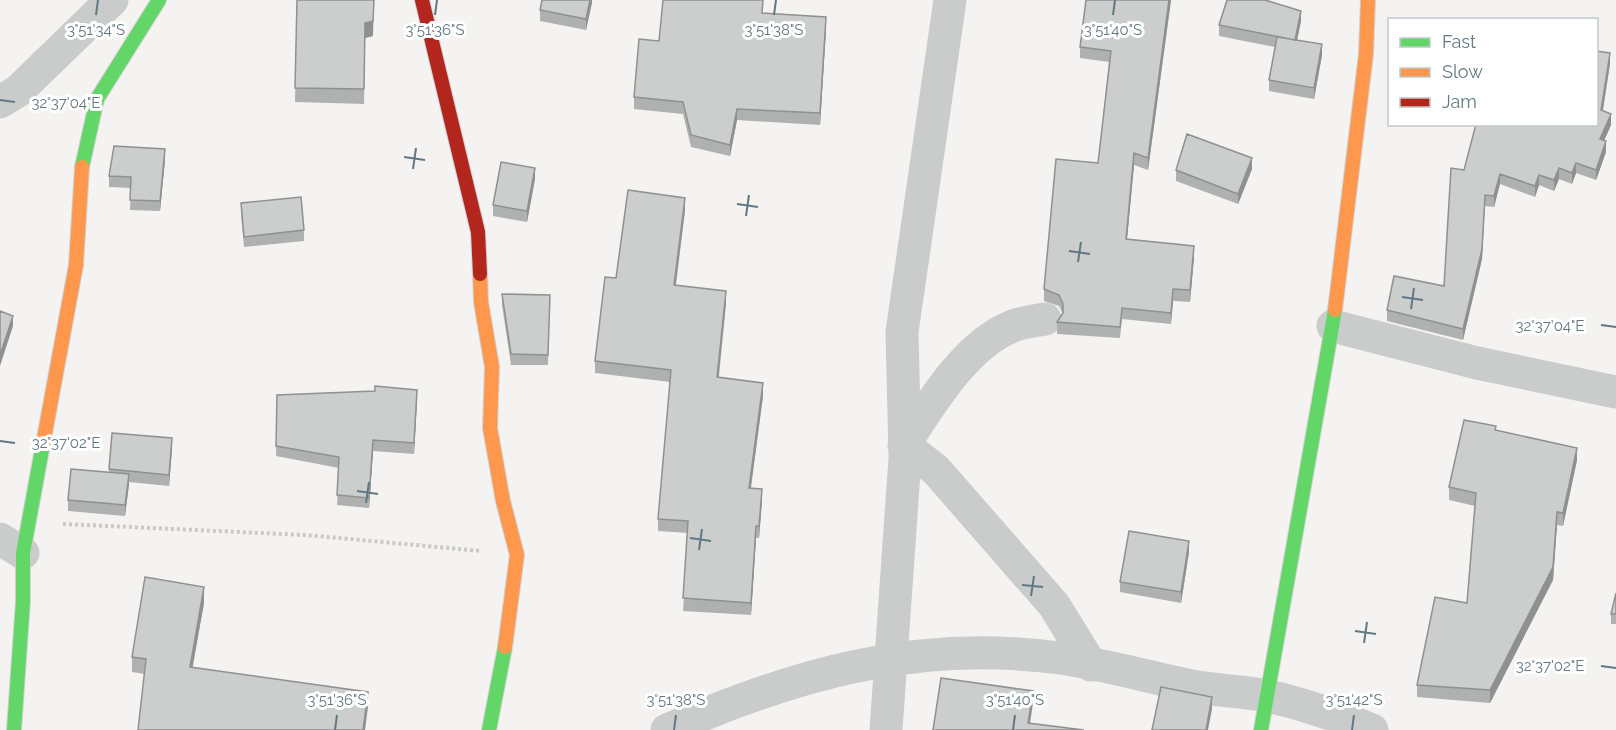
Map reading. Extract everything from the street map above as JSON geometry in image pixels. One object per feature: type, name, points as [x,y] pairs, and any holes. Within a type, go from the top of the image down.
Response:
[{"type":"street","points":[[0,102],[18,91],[112,0]]},
{"type":"street","points":[[14,730],[23,601],[17,538],[76,265],[82,163],[97,99],[159,0]]},
{"type":"street","points":[[422,0],[478,232],[481,302],[492,367],[490,428],[503,501],[517,555],[509,628],[489,730]]},
{"type":"street","points":[[886,730],[893,659],[904,446],[902,332],[950,0]]},
{"type":"street","points":[[1261,730],[1334,326],[1366,54],[1368,0]]},
{"type":"street","points":[[904,446],[944,385],[978,349],[1012,326],[1045,319]]},
{"type":"street","points":[[1334,326],[1477,363],[1616,392]]},
{"type":"street","points":[[904,446],[936,470],[1054,605],[1090,665]]},
{"type":"street","points":[[667,730],[751,695],[854,665],[893,659],[967,653],[1059,658],[1205,689],[1267,696],[1327,712],[1371,730]]},
{"type":"path","points":[[17,538],[306,536],[517,555]]},
{"type":"building","points":[[297,0],[374,0],[373,21],[365,23],[364,89],[295,88]]},
{"type":"building","points":[[542,0],[590,0],[586,19],[540,10]]},
{"type":"building","points":[[663,0],[763,0],[762,13],[826,17],[820,113],[737,109],[730,145],[691,135],[683,102],[634,97],[639,39],[659,41]]},
{"type":"building","points":[[1086,0],[1169,0],[1148,158],[1134,153],[1126,239],[1194,246],[1190,290],[1173,289],[1171,313],[1122,308],[1120,327],[1057,322],[1063,313],[1063,304],[1059,295],[1044,289],[1056,159],[1098,163],[1111,51],[1080,47]]},
{"type":"building","points":[[1227,0],[1265,0],[1301,11],[1295,40],[1219,25]]},
{"type":"building","points":[[1277,37],[1322,44],[1314,88],[1269,80]]},
{"type":"building","points":[[1598,51],[1610,53],[1601,110],[1611,114],[1600,139],[1606,141],[1596,170],[1576,163],[1572,173],[1559,168],[1554,180],[1539,175],[1535,186],[1500,174],[1494,196],[1485,195],[1482,249],[1463,329],[1387,310],[1394,276],[1444,286],[1451,168],[1464,170],[1475,126],[1598,126]]},
{"type":"building","points":[[1187,134],[1252,158],[1238,194],[1176,170]]},
{"type":"building","points":[[114,146],[165,149],[160,201],[130,200],[131,177],[109,176]]},
{"type":"building","points":[[501,162],[535,168],[527,211],[493,205]]},
{"type":"building","points":[[628,190],[685,198],[674,285],[726,291],[717,377],[763,383],[749,488],[762,489],[759,526],[756,526],[751,603],[683,598],[688,521],[658,519],[671,370],[595,361],[605,277],[616,278]]},
{"type":"building","points":[[301,197],[304,230],[244,237],[241,203]]},
{"type":"building","points":[[502,294],[550,295],[548,355],[511,354]]},
{"type":"building","points":[[0,311],[13,316],[0,355]]},
{"type":"building","points":[[375,386],[417,390],[414,443],[373,440],[369,498],[337,495],[339,457],[276,446],[277,395],[375,391]]},
{"type":"building","points":[[1464,420],[1496,426],[1495,430],[1577,448],[1563,513],[1557,512],[1553,567],[1490,690],[1417,685],[1435,597],[1467,603],[1476,493],[1449,487]]},
{"type":"building","points":[[112,433],[172,438],[169,475],[109,469]]},
{"type":"building","points":[[71,469],[129,474],[125,505],[68,500]]},
{"type":"building","points":[[1129,531],[1189,541],[1181,592],[1120,582]]},
{"type":"building","points":[[145,577],[204,587],[190,667],[368,692],[363,730],[138,730],[146,659],[132,657]]},
{"type":"building","points":[[1616,593],[1616,614],[1611,614]]},
{"type":"building","points":[[941,678],[1033,691],[1028,723],[1084,730],[933,730]]},
{"type":"building","points":[[1161,687],[1212,697],[1206,730],[1152,730]]},
{"type":"traffic: fast","points":[[82,167],[97,99],[159,0]]},
{"type":"traffic: fast","points":[[1261,730],[1335,310]]},
{"type":"traffic: fast","points":[[14,730],[23,601],[23,553],[43,444]]},
{"type":"traffic: fast","points":[[489,730],[505,647]]},
{"type":"traffic: slow","points":[[1335,310],[1366,54],[1368,0]]},
{"type":"traffic: slow","points":[[43,444],[76,265],[82,167]]},
{"type":"traffic: slow","points":[[480,274],[481,302],[492,367],[490,428],[503,501],[517,555],[505,647]]},
{"type":"traffic: jam","points":[[422,0],[478,232],[480,274]]}]
